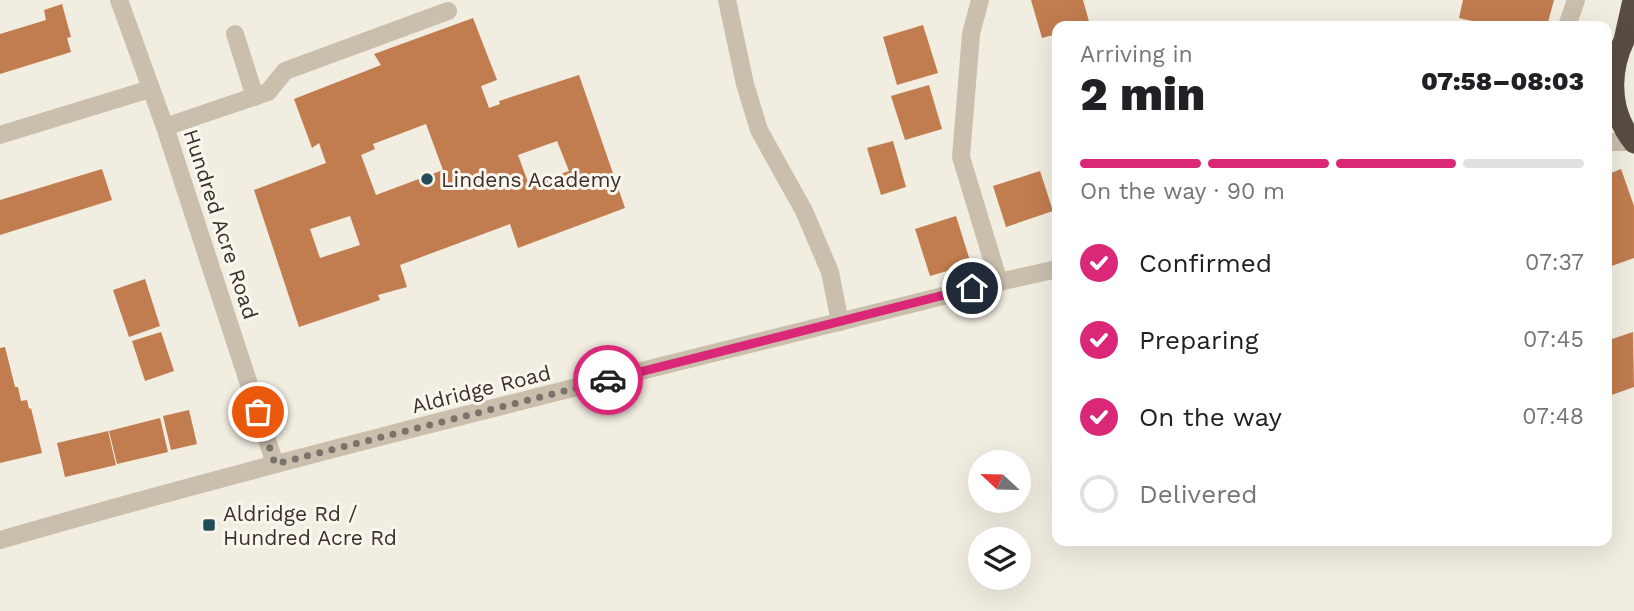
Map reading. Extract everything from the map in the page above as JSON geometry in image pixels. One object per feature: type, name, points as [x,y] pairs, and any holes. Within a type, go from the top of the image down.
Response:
[{"type":"highway","points":[[1612,100],[1615,68],[1629,30],[1633,0]]},
{"type":"highway","points":[[1612,111],[1633,142]]},
{"type":"street","name":"Hundred Acre Road","points":[[119,0],[165,127],[275,464]]},
{"type":"street","points":[[727,0],[745,83],[759,130],[809,223],[830,272],[840,322]]},
{"type":"street","points":[[980,0],[971,34],[961,157],[999,282]]},
{"type":"street","points":[[1569,21],[1576,0]]},
{"type":"street","points":[[165,127],[268,92],[285,71],[448,11]]},
{"type":"street","points":[[235,34],[254,97]]},
{"type":"street","points":[[0,135],[150,89]]},
{"type":"street","points":[[1612,142],[1633,142]]},
{"type":"street","name":"Aldridge Road","points":[[0,540],[151,496],[275,464],[999,282],[1052,271]]},
{"type":"building","points":[[1031,0],[1083,0],[1089,21],[1052,21],[1052,35],[1042,38]]},
{"type":"building","points":[[1463,0],[1554,0],[1548,21],[1472,21],[1459,18]]},
{"type":"building","points":[[62,4],[71,37],[67,38],[71,52],[0,74],[0,34],[46,20],[44,10]]},
{"type":"building","points":[[473,18],[497,80],[481,86],[489,108],[500,104],[499,101],[579,75],[625,208],[518,248],[510,224],[400,265],[407,287],[378,295],[380,300],[299,327],[254,190],[326,163],[319,143],[312,148],[294,99],[381,65],[374,54]],"holes":[[[426,124],[443,170],[376,195],[361,155],[375,149],[373,144]],[[557,141],[569,171],[529,185],[518,155]],[[350,216],[360,245],[320,258],[310,229]]]},
{"type":"building","points":[[923,25],[938,73],[897,85],[883,37]]},
{"type":"building","points":[[929,85],[942,129],[905,140],[891,96]]},
{"type":"building","points":[[893,141],[906,187],[881,195],[867,148]]},
{"type":"building","points":[[102,169],[112,200],[0,235],[0,200]]},
{"type":"building","points":[[1621,169],[1634,206],[1634,258],[1612,266],[1612,173]]},
{"type":"building","points":[[1040,171],[1052,211],[1006,227],[993,186]]},
{"type":"building","points":[[956,216],[971,264],[930,276],[915,229]]},
{"type":"building","points":[[145,279],[160,326],[129,337],[113,290]]},
{"type":"building","points":[[161,332],[174,371],[145,381],[132,341]]},
{"type":"building","points":[[1633,332],[1634,387],[1612,395],[1612,339]]},
{"type":"building","points":[[5,347],[15,387],[18,387],[21,401],[27,400],[29,409],[31,408],[42,453],[0,463],[0,348]]},
{"type":"building","points":[[189,410],[197,444],[171,450],[163,416]]},
{"type":"building","points":[[160,418],[168,452],[117,464],[109,431]]},
{"type":"building","points":[[108,431],[116,465],[65,477],[57,443]]},
{"type":"way so far","points":[[258,412],[275,464],[608,380]]},
{"type":"place","name":"Lindens Academy","points":[[427,179]]},
{"type":"place","name":"Aldridge Rd / Hundred Acre Rd","points":[[209,525]]},
{"type":"route","points":[[608,380],[972,288]]}]
